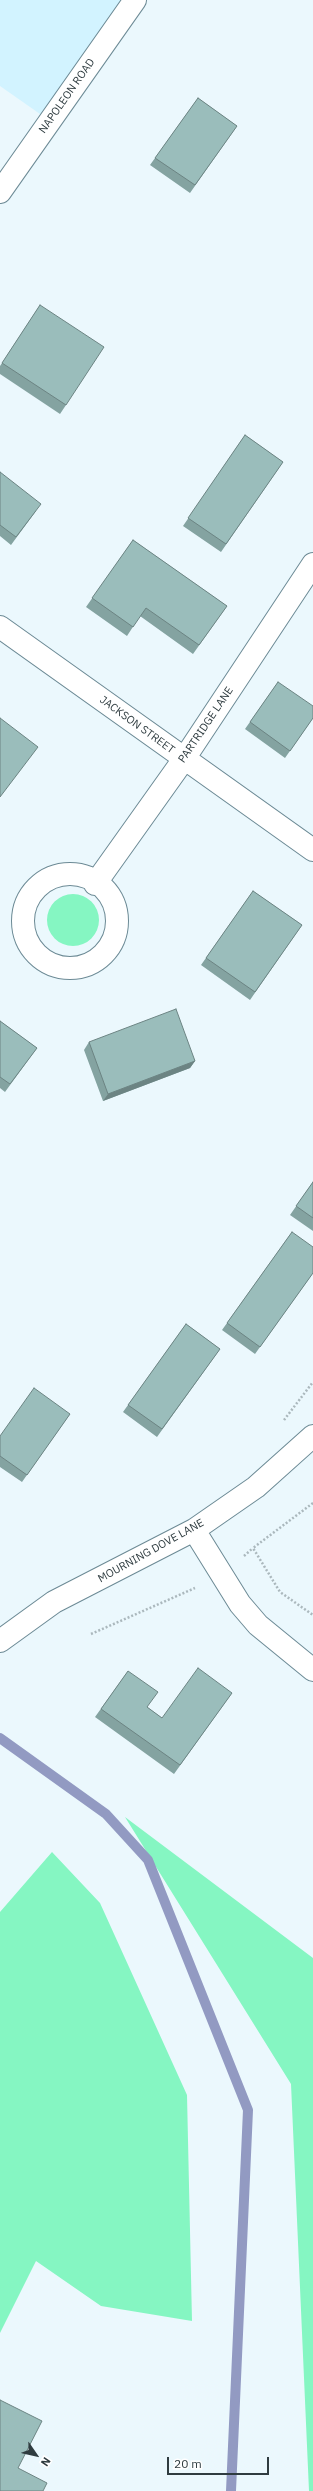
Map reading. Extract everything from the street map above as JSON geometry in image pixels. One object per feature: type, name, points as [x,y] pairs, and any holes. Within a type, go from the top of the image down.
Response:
[{"type":"street","name":"NAPOLEON ROAD","points":[[0,192],[134,0]]},
{"type":"street","name":"PARTRIDGE LANE","points":[[95,884],[184,759],[313,564]]},
{"type":"street","name":"JACKSON STREET","points":[[0,627],[313,850]]},
{"type":"street","points":[[69,873],[83,875],[95,884],[108,893],[115,908],[117,924],[113,940],[104,953],[91,963],[75,968],[59,967],[44,960],[29,944],[22,922],[24,908],[31,894],[47,880],[69,873]]},
{"type":"street","name":"MOURNING DOVE LANE","points":[[0,1640],[54,1602],[194,1530],[256,1487],[313,1436]]},
{"type":"street","points":[[194,1530],[240,1604],[258,1625],[313,1670]]},
{"type":"path","points":[[91,1634],[222,1576],[253,1548],[313,1503]]},
{"type":"path","points":[[253,1548],[280,1592],[313,1615]]},
{"type":"shaded area","points":[[0,0],[135,0],[50,121],[0,86]]},
{"type":"green space","points":[[73,894],[83,896],[91,902],[97,910],[99,920],[97,930],[91,938],[83,944],[73,946],[63,944],[55,938],[49,930],[47,920],[49,910],[55,902],[63,896]]},
{"type":"green space","points":[[125,1817],[313,1958],[313,2491],[309,2491],[291,2084]]},
{"type":"green space","points":[[52,1852],[100,1903],[187,2095],[192,2321],[101,2306],[36,2261],[0,2333],[0,1912]]},
{"type":"building","points":[[198,98],[237,126],[195,185],[155,158]]},
{"type":"building","points":[[40,305],[104,347],[66,405],[2,363]]},
{"type":"building","points":[[245,435],[283,462],[226,544],[188,518]]},
{"type":"building","points":[[0,472],[41,504],[16,537],[0,525]]},
{"type":"building","points":[[133,540],[227,606],[199,645],[146,608],[133,627],[92,598]]},
{"type":"building","points":[[278,682],[313,706],[313,718],[290,751],[250,722]]},
{"type":"building","points":[[0,718],[38,747],[0,797]]},
{"type":"building","points":[[253,891],[302,925],[255,992],[206,958]]},
{"type":"building","points":[[176,1009],[195,1061],[108,1094],[89,1042]]},
{"type":"building","points":[[0,1021],[37,1048],[10,1084],[0,1077]]},
{"type":"building","points":[[313,1182],[313,1218],[296,1206]]},
{"type":"building","points":[[292,1232],[313,1247],[313,1273],[260,1347],[227,1323]]},
{"type":"building","points":[[186,1324],[220,1349],[162,1429],[128,1405]]},
{"type":"building","points":[[34,1388],[70,1414],[27,1475],[0,1456],[0,1436]]},
{"type":"building","points":[[198,1668],[232,1693],[180,1765],[101,1709],[128,1671],[158,1692],[147,1707],[162,1718]]},
{"type":"building","points":[[0,2400],[42,2421],[18,2468],[47,2483],[43,2491],[0,2491]]},
{"type":"waterway","points":[[0,1738],[106,1814],[148,1860],[248,2110],[231,2491]]}]
